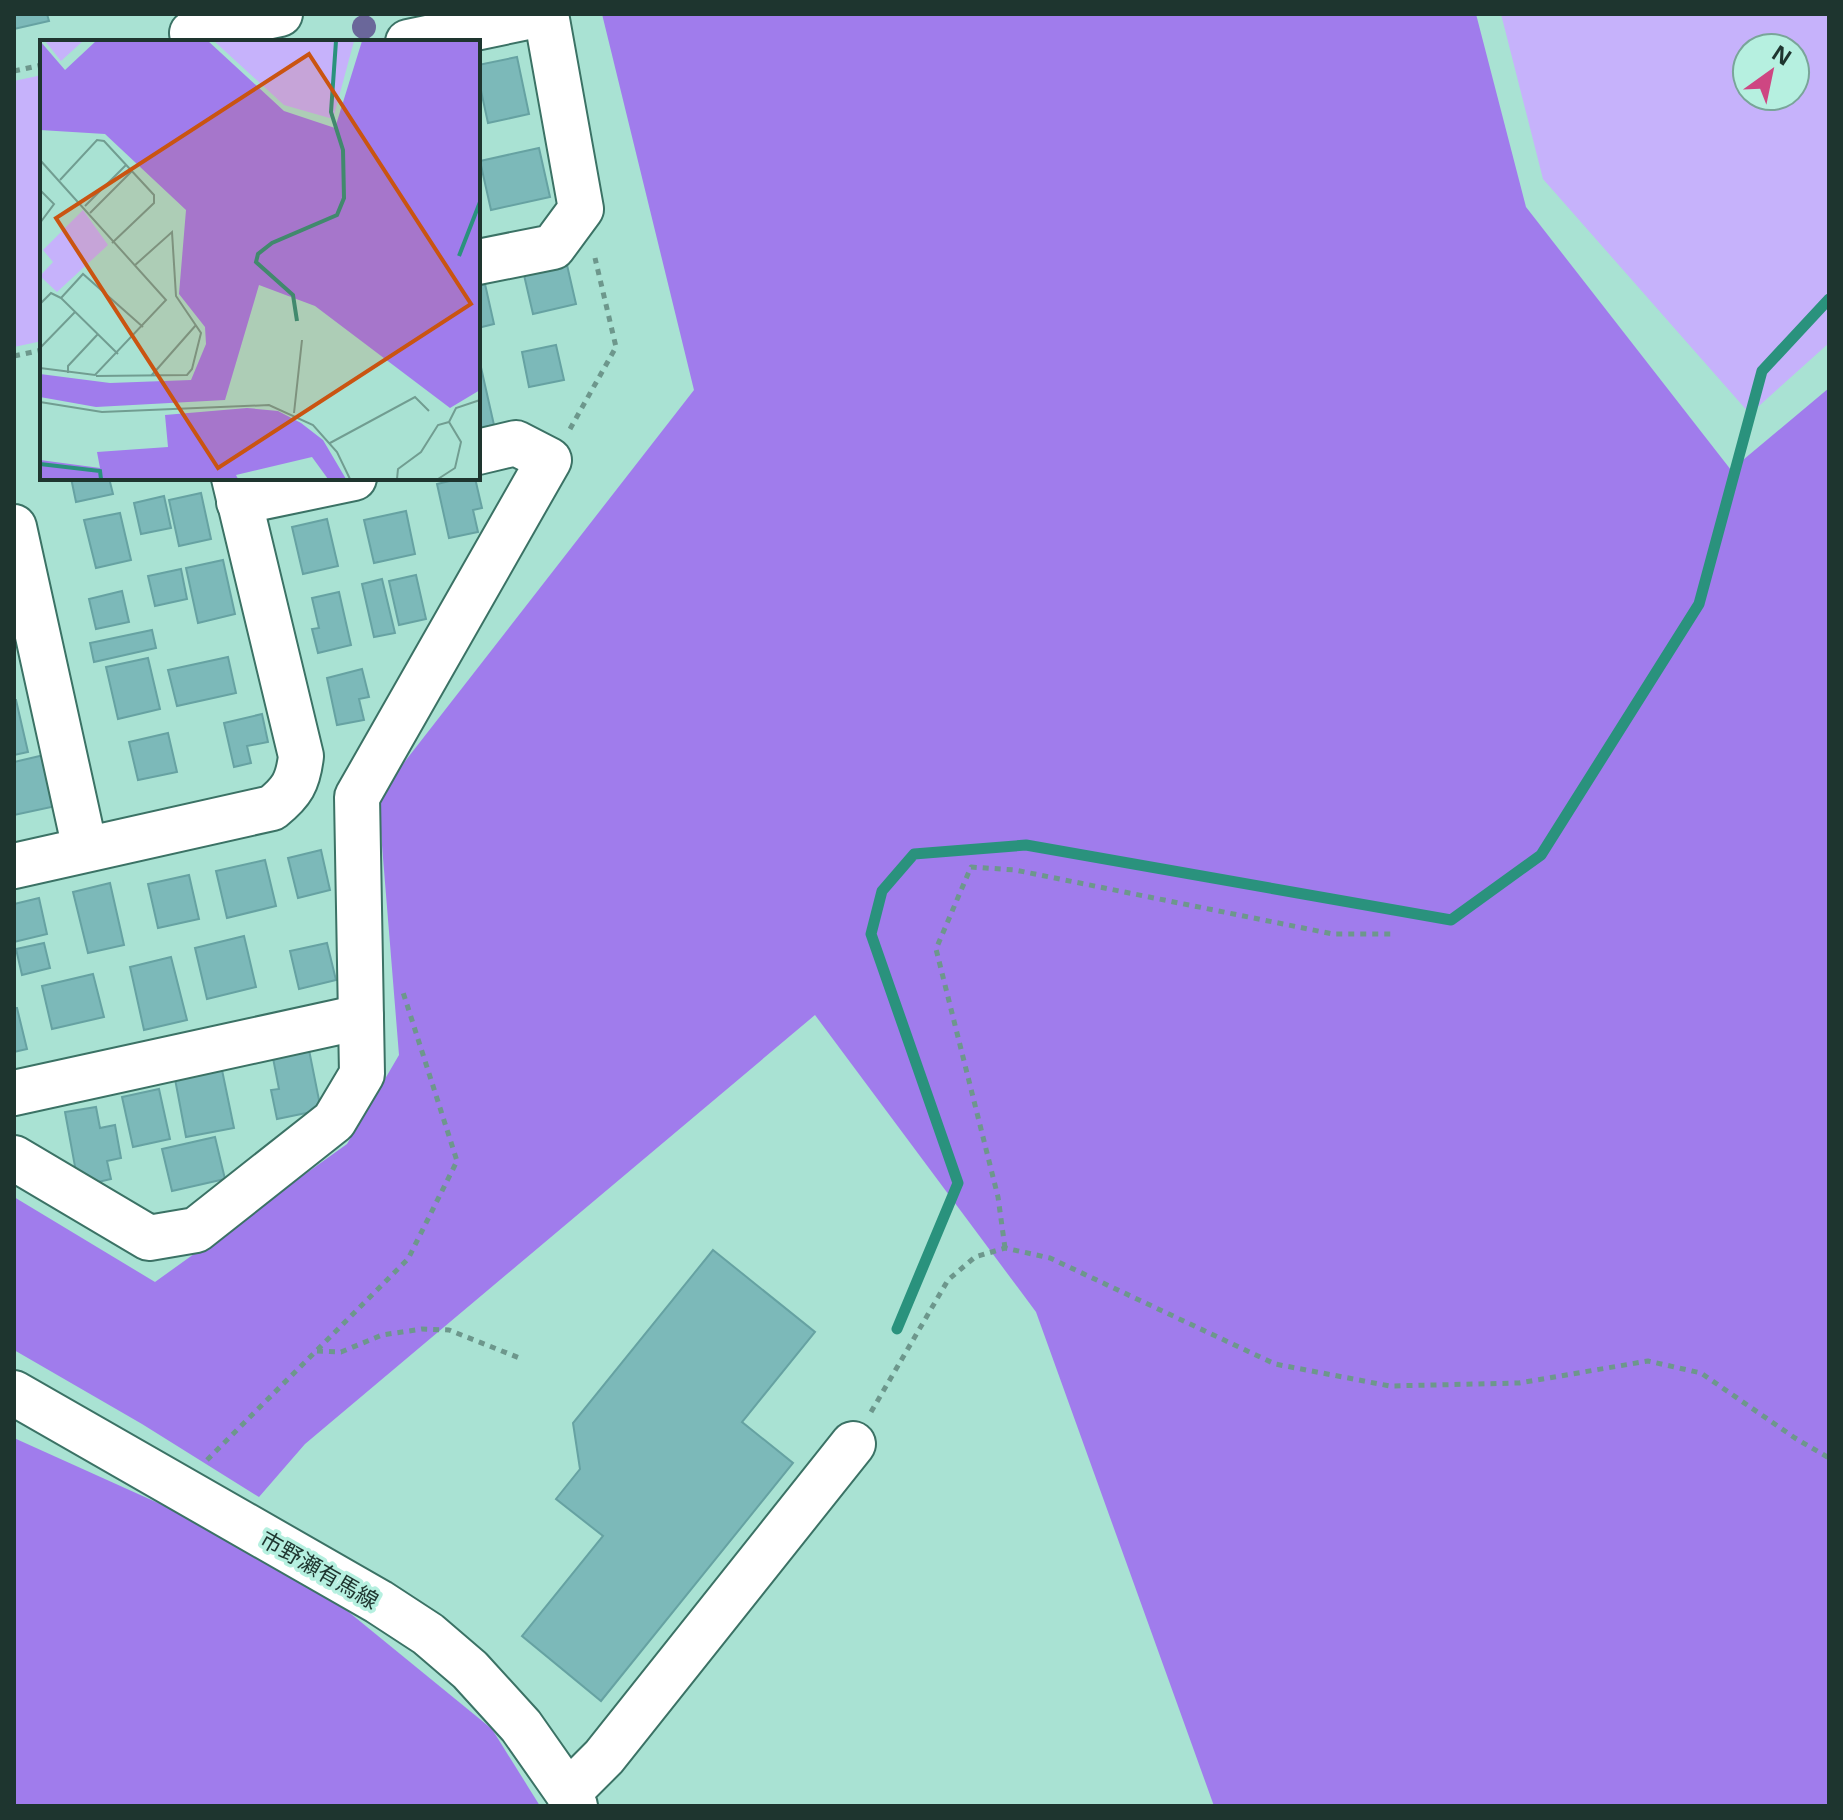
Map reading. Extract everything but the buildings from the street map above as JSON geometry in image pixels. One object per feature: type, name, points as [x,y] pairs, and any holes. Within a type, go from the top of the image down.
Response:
[{"type":"street","points":[[191,30],[280,14]]},
{"type":"street","points":[[418,40],[544,14],[581,209],[553,247],[480,262]]},
{"type":"street","points":[[14,1158],[149,1238],[196,1230],[334,1121],[362,1074],[357,797],[549,460],[516,443],[480,452]]},
{"type":"street","points":[[14,866],[272,808],[293,788],[301,756],[236,490],[334,480]]},
{"type":"street","points":[[14,527],[85,849]]},
{"type":"street","points":[[14,1093],[361,1017]]},
{"type":"street","name":"市野瀬有馬線","points":[[14,1393],[379,1602],[428,1634],[470,1670],[521,1726],[571,1799]]},
{"type":"street","points":[[571,1799],[853,1444]]},
{"type":"path","points":[[14,71],[40,65]]},
{"type":"path","points":[[549,460],[616,347],[590,238],[571,223]]},
{"type":"path","points":[[14,356],[40,350]]},
{"type":"path","points":[[1005,1248],[998,1197],[936,949],[971,867],[1015,870],[1333,934],[1394,934]]},
{"type":"path","points":[[187,1491],[208,1459],[408,1259],[457,1161],[400,982]]},
{"type":"path","points":[[853,1444],[948,1280],[975,1257],[1005,1248],[1050,1258],[1275,1364],[1390,1386],[1519,1383],[1648,1361],[1701,1373],[1829,1458]]},
{"type":"path","points":[[316,1351],[341,1352],[382,1335],[422,1329],[449,1330],[522,1359]]},
{"type":"shaded area","points":[[602,14],[1476,14],[1526,207],[1731,470],[1829,388],[1829,1806],[1214,1806],[1036,1312],[815,1015],[305,1444],[259,1497],[142,1424],[14,1350],[14,1197],[155,1282],[347,1144],[399,1055],[378,796],[694,390]]},
{"type":"shaded area","points":[[1501,14],[1829,14],[1829,343],[1750,414],[1543,179]]},
{"type":"shaded area","points":[[40,75],[40,341],[14,347],[14,81]]},
{"type":"shaded area","points":[[14,1438],[198,1521],[345,1609],[492,1729],[540,1806],[14,1806]]},
{"type":"waterway","points":[[897,1329],[958,1183],[871,934],[882,891],[914,854],[1026,845],[1451,920],[1541,855],[1699,604],[1762,371],[1829,299]]}]
